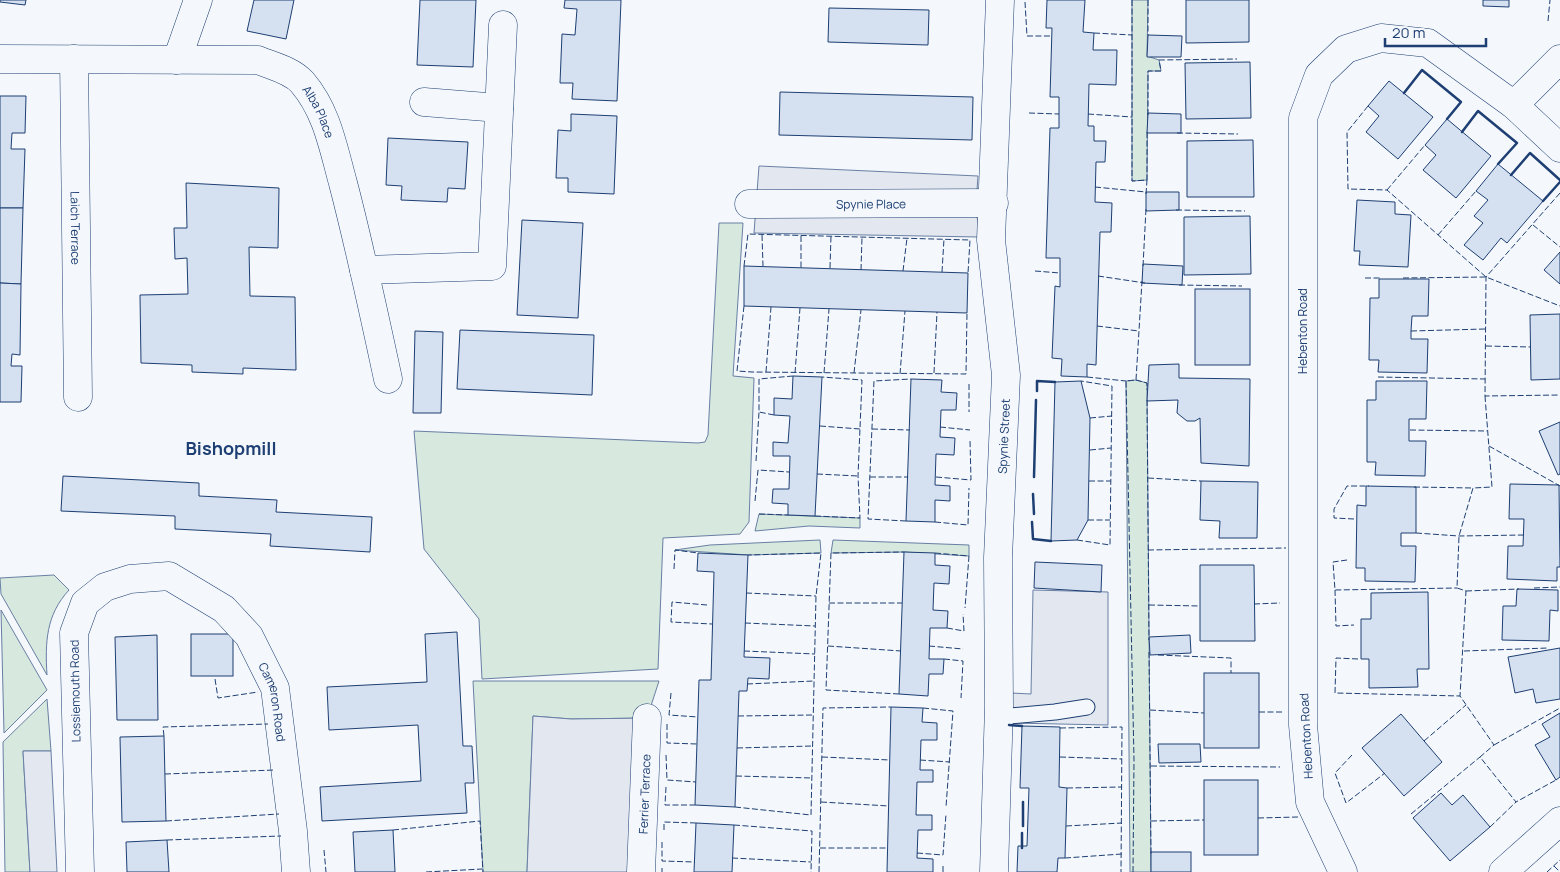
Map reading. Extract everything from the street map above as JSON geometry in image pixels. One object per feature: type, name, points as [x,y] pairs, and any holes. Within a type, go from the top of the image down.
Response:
[{"type":"street","points":[[177,60],[198,0]]},
{"type":"street","name":"Spynie Street","points":[[994,872],[998,717],[998,558],[1006,375],[992,240],[1000,0]]},
{"type":"street","points":[[364,270],[492,266],[503,25]]},
{"type":"street","name":"Hebenton Road","points":[[1343,872],[1310,802],[1303,725],[1303,118],[1319,75],[1346,49],[1381,38],[1428,43],[1514,105],[1560,148]]},
{"type":"street","name":"Alba Place","points":[[0,59],[258,60],[283,70],[300,80],[315,99],[326,119],[364,270],[388,379]]},
{"type":"street","name":"Laich Terrace","points":[[74,59],[78,397]]},
{"type":"street","points":[[1514,105],[1560,59]]},
{"type":"street","points":[[424,102],[499,108]]},
{"type":"street","name":"Spynie Place","points":[[749,204],[994,203]]},
{"type":"street","name":"Lossiemouth Road","points":[[80,872],[74,633],[85,604],[105,587],[130,579],[169,576]]},
{"type":"street","name":"Cameron Road","points":[[169,576],[224,609],[249,636],[275,688],[293,831],[296,872]]},
{"type":"street","name":"Ferrier Terrace","points":[[641,872],[647,718]]},
{"type":"street","points":[[1503,872],[1560,821]]},
{"type":"lane","points":[[998,717],[1087,707]]},
{"type":"shaded area","points":[[1132,0],[1148,0],[1147,56],[1159,60],[1161,71],[1148,71],[1147,180],[1132,181]]},
{"type":"shaded area","points":[[759,166],[978,176],[976,204],[979,237],[754,233]]},
{"type":"shaded area","points":[[719,223],[743,223],[733,376],[754,378],[749,522],[740,534],[663,538],[658,669],[482,679],[479,619],[424,549],[414,431],[705,442],[708,435]]},
{"type":"shaded area","points":[[1136,380],[1147,383],[1151,872],[1130,872],[1126,381]]},
{"type":"shaded area","points":[[759,514],[860,518],[860,528],[809,526],[755,531]]},
{"type":"shaded area","points":[[820,540],[821,553],[748,555],[675,550],[710,545]]},
{"type":"shaded area","points":[[833,540],[969,545],[969,556],[904,552],[831,553]]},
{"type":"shaded area","points":[[54,575],[69,590],[61,599],[51,619],[46,651],[47,675],[1,594],[0,578]]},
{"type":"shaded area","points":[[1033,590],[1108,592],[1108,725],[1011,723],[1011,693],[1031,694]]},
{"type":"shaded area","points":[[1,610],[47,690],[4,733]]},
{"type":"shaded area","points":[[473,681],[659,681],[647,718],[571,719],[533,716],[527,872],[483,872]]},
{"type":"shaded area","points":[[47,699],[51,751],[23,751],[30,872],[5,872],[3,742]]},
{"type":"shaded area","points":[[533,716],[571,719],[647,718],[641,872],[527,872]]},
{"type":"shaded area","points":[[23,751],[51,751],[57,872],[30,872]]},
{"type":"building","points":[[0,0],[26,0],[25,5],[0,2]]},
{"type":"building","points":[[254,0],[294,0],[286,39],[247,31]]},
{"type":"building","points":[[420,0],[476,0],[473,67],[417,65]]},
{"type":"building","points":[[565,0],[621,0],[617,101],[572,99],[573,83],[560,83],[562,34],[575,35],[577,9],[564,8]]},
{"type":"building","points":[[1047,0],[1085,0],[1083,32],[1094,33],[1093,50],[1117,50],[1116,85],[1089,84],[1088,126],[1094,126],[1094,141],[1106,141],[1105,162],[1096,162],[1095,202],[1112,203],[1111,232],[1100,232],[1096,365],[1087,364],[1087,377],[1061,376],[1062,359],[1052,358],[1055,286],[1060,287],[1060,258],[1046,258],[1050,128],[1059,128],[1059,97],[1050,97],[1052,28],[1046,28]]},
{"type":"building","points":[[1186,0],[1249,0],[1249,42],[1186,43]]},
{"type":"building","points":[[1483,0],[1509,0],[1509,7],[1483,6]]},
{"type":"building","points":[[829,8],[929,10],[928,45],[828,42]]},
{"type":"building","points":[[1148,35],[1182,36],[1181,57],[1147,57]]},
{"type":"building","points":[[1250,62],[1251,118],[1186,119],[1185,63]]},
{"type":"building","points":[[1389,81],[1433,117],[1398,159],[1366,132],[1379,116],[1368,106]]},
{"type":"building","points":[[780,92],[973,97],[972,140],[779,135]]},
{"type":"building","points":[[0,96],[26,96],[25,133],[12,133],[11,149],[25,149],[23,208],[0,208]]},
{"type":"building","points":[[1148,113],[1181,114],[1181,133],[1147,133]]},
{"type":"building","points":[[571,114],[617,116],[614,194],[568,192],[568,178],[556,178],[558,130],[571,131]]},
{"type":"building","points":[[1447,119],[1491,156],[1456,198],[1423,170],[1436,155],[1425,145]]},
{"type":"building","points":[[388,138],[468,142],[465,189],[448,188],[447,202],[401,200],[402,186],[386,185]]},
{"type":"building","points":[[1253,140],[1254,197],[1187,197],[1187,141]]},
{"type":"building","points":[[1498,164],[1543,201],[1507,243],[1501,238],[1483,260],[1464,245],[1483,223],[1474,216],[1488,200],[1476,191]]},
{"type":"building","points":[[186,183],[279,188],[278,248],[249,247],[250,296],[295,297],[296,370],[243,368],[243,374],[192,372],[192,365],[141,363],[140,295],[188,294],[187,258],[175,259],[174,228],[187,228]]},
{"type":"building","points":[[1146,192],[1179,192],[1179,210],[1146,211]]},
{"type":"building","points":[[1357,200],[1395,202],[1395,214],[1411,215],[1408,267],[1359,265],[1360,251],[1354,251]]},
{"type":"building","points":[[0,208],[23,208],[21,284],[0,283]]},
{"type":"building","points":[[1250,216],[1251,274],[1184,275],[1184,217]]},
{"type":"building","points":[[522,220],[583,223],[578,318],[517,315]]},
{"type":"building","points":[[1560,252],[1560,284],[1544,270]]},
{"type":"building","points":[[1143,264],[1183,266],[1182,285],[1142,283]]},
{"type":"building","points":[[744,266],[968,273],[967,313],[744,306]]},
{"type":"building","points":[[1379,279],[1429,279],[1428,316],[1412,316],[1411,331],[1411,339],[1428,339],[1427,373],[1378,372],[1379,360],[1369,360],[1370,298],[1379,298]]},
{"type":"building","points":[[0,283],[21,284],[20,355],[12,354],[11,366],[22,366],[21,402],[0,402]]},
{"type":"building","points":[[1195,289],[1250,289],[1250,365],[1195,365]]},
{"type":"building","points":[[1560,314],[1560,379],[1531,380],[1530,315]]},
{"type":"building","points":[[460,330],[594,335],[592,395],[457,389]]},
{"type":"building","points":[[415,331],[443,332],[441,413],[413,413]]},
{"type":"building","points":[[1179,364],[1179,378],[1250,379],[1249,466],[1201,463],[1200,418],[1195,421],[1187,421],[1177,413],[1178,400],[1147,401],[1149,365]]},
{"type":"building","points":[[793,376],[822,377],[815,516],[788,515],[788,504],[772,503],[773,489],[789,489],[790,456],[773,456],[773,442],[788,443],[790,416],[774,415],[774,398],[792,399]]},
{"type":"building","points":[[911,379],[942,380],[941,392],[957,393],[956,410],[941,410],[940,437],[955,438],[954,455],[936,454],[935,485],[950,486],[950,501],[935,500],[935,522],[906,521]]},
{"type":"building","points":[[1081,381],[1090,418],[1088,520],[1077,540],[1051,541],[1055,382]]},
{"type":"building","points":[[1376,381],[1427,381],[1426,419],[1409,419],[1409,441],[1426,441],[1425,476],[1375,475],[1376,462],[1367,462],[1367,400],[1376,400]]},
{"type":"building","points":[[1560,422],[1560,474],[1558,475],[1539,431]]},
{"type":"building","points":[[63,476],[199,483],[199,496],[277,500],[276,512],[372,517],[370,552],[270,546],[271,534],[175,529],[175,516],[61,511]]},
{"type":"building","points":[[1201,481],[1258,482],[1257,538],[1219,538],[1220,521],[1200,520]]},
{"type":"building","points":[[1510,484],[1559,485],[1560,567],[1557,567],[1557,581],[1507,579],[1508,546],[1523,546],[1524,519],[1509,519]]},
{"type":"building","points":[[1366,486],[1416,487],[1416,533],[1401,533],[1401,546],[1416,546],[1415,582],[1365,581],[1365,568],[1356,568],[1357,505],[1366,506]]},
{"type":"building","points":[[904,552],[935,553],[935,565],[950,566],[949,584],[934,583],[933,610],[948,611],[947,628],[930,628],[929,659],[944,659],[943,674],[929,674],[928,696],[899,694]]},
{"type":"building","points":[[698,553],[748,555],[744,657],[770,658],[769,679],[748,678],[747,691],[739,691],[735,807],[695,805],[699,680],[711,680],[714,572],[697,571]]},
{"type":"building","points":[[1035,562],[1102,565],[1101,592],[1034,588]]},
{"type":"building","points":[[1200,565],[1254,565],[1255,641],[1200,641]]},
{"type":"building","points":[[1517,589],[1558,590],[1558,611],[1550,610],[1549,641],[1502,640],[1503,606],[1516,606]]},
{"type":"building","points":[[1428,592],[1429,669],[1417,669],[1418,687],[1369,688],[1369,659],[1361,659],[1361,619],[1371,619],[1371,593]]},
{"type":"building","points":[[457,632],[463,746],[472,746],[474,783],[465,783],[467,813],[322,821],[320,787],[421,781],[418,725],[329,730],[327,687],[427,682],[425,634]]},
{"type":"building","points":[[191,634],[233,634],[233,676],[191,676]]},
{"type":"building","points":[[157,635],[158,720],[117,720],[115,637]]},
{"type":"building","points":[[1190,635],[1191,653],[1150,655],[1149,637]]},
{"type":"building","points":[[1560,648],[1560,699],[1536,703],[1533,689],[1515,693],[1508,657]]},
{"type":"building","points":[[1204,673],[1259,673],[1259,748],[1204,748]]},
{"type":"building","points":[[891,707],[923,708],[922,722],[937,723],[937,740],[921,740],[920,770],[933,770],[933,782],[917,782],[916,815],[932,815],[932,830],[918,830],[917,858],[933,859],[933,872],[887,872]]},
{"type":"building","points":[[1560,713],[1560,777],[1556,780],[1535,745],[1550,737],[1542,724]]},
{"type":"building","points":[[1401,714],[1442,762],[1404,796],[1362,748]]},
{"type":"building","points":[[1022,726],[1060,727],[1059,787],[1067,788],[1065,858],[1058,858],[1057,872],[1017,872],[1018,846],[1027,846],[1029,788],[1020,788]]},
{"type":"building","points":[[164,736],[166,821],[122,822],[120,737]]},
{"type":"building","points":[[1158,744],[1200,744],[1201,762],[1159,763]]},
{"type":"building","points":[[1204,780],[1258,780],[1258,855],[1204,855]]},
{"type":"building","points":[[1441,793],[1452,805],[1463,795],[1490,827],[1450,861],[1413,818]]},
{"type":"building","points":[[696,823],[734,825],[732,872],[694,872]]},
{"type":"building","points":[[393,830],[395,872],[355,872],[353,832]]},
{"type":"building","points":[[167,840],[169,872],[127,872],[126,842]]},
{"type":"building","points":[[1151,852],[1191,852],[1191,872],[1151,872]]},
{"type":"fence","points":[[1132,0],[1132,181],[1147,180],[1147,130]]},
{"type":"fence","points":[[1148,0],[1148,35]]},
{"type":"fence","points":[[1548,21],[1550,0]]},
{"type":"fence","points":[[1025,2],[1027,36],[1052,36]]},
{"type":"fence","points":[[1094,33],[1132,35]]},
{"type":"fence","points":[[1148,115],[1148,71],[1161,71],[1159,60],[1237,59]]},
{"type":"fence","points":[[1368,106],[1347,132],[1348,189],[1387,190],[1486,277],[1560,306]]},
{"type":"fence","points":[[1029,113],[1059,114]]},
{"type":"fence","points":[[1088,114],[1132,117]]},
{"type":"fence","points":[[1177,133],[1238,134]]},
{"type":"fence","points":[[1387,190],[1425,145]]},
{"type":"fence","points":[[1146,194],[1147,180]]},
{"type":"fence","points":[[1095,187],[1146,192]]},
{"type":"fence","points":[[1438,235],[1476,191]]},
{"type":"fence","points":[[1560,193],[1486,277],[1485,396],[1560,395]]},
{"type":"fence","points":[[1143,266],[1146,209]]},
{"type":"fence","points":[[1176,210],[1245,211]]},
{"type":"fence","points":[[1533,225],[1560,247]]},
{"type":"fence","points":[[744,266],[748,234],[970,240],[968,273]]},
{"type":"fence","points":[[762,235],[763,266]]},
{"type":"fence","points":[[801,236],[801,268]]},
{"type":"fence","points":[[830,268],[831,236]]},
{"type":"fence","points":[[861,270],[862,237]]},
{"type":"fence","points":[[903,271],[907,238]]},
{"type":"fence","points":[[942,272],[944,239]]},
{"type":"fence","points":[[1035,271],[1060,273]]},
{"type":"fence","points":[[1098,276],[1145,283]]},
{"type":"fence","points":[[1403,278],[1486,277]]},
{"type":"fence","points":[[1365,278],[1381,278]]},
{"type":"fence","points":[[1133,872],[1134,760],[1126,381],[1136,380],[1142,281]]},
{"type":"fence","points":[[1179,285],[1242,286]]},
{"type":"fence","points":[[744,306],[737,371],[752,372],[966,374],[967,313]]},
{"type":"fence","points":[[766,372],[771,307]]},
{"type":"fence","points":[[795,373],[800,308]]},
{"type":"fence","points":[[824,373],[829,309]]},
{"type":"fence","points":[[854,373],[861,310]]},
{"type":"fence","points":[[900,374],[905,311]]},
{"type":"fence","points":[[934,373],[937,312]]},
{"type":"fence","points":[[1097,326],[1139,331]]},
{"type":"fence","points":[[1411,331],[1485,329]]},
{"type":"fence","points":[[1486,346],[1531,347]]},
{"type":"fence","points":[[774,415],[759,412],[759,379],[793,376]]},
{"type":"fence","points":[[815,516],[860,518],[858,476],[862,380],[822,377]]},
{"type":"fence","points":[[1087,377],[1126,381]]},
{"type":"fence","points":[[1378,377],[1485,379]]},
{"type":"fence","points":[[906,521],[868,519],[874,381],[911,379]]},
{"type":"fence","points":[[1136,380],[1147,383],[1147,390]]},
{"type":"fence","points":[[1077,540],[1110,545],[1112,386],[1081,381]]},
{"type":"fence","points":[[969,384],[969,412]]},
{"type":"fence","points":[[1485,396],[1492,487],[1473,488],[1459,536],[1457,588],[1466,591],[1460,696],[1494,745],[1480,757],[1516,802],[1556,780]]},
{"type":"fence","points":[[1147,400],[1149,640]]},
{"type":"fence","points":[[756,461],[759,412]]},
{"type":"fence","points":[[1090,418],[1112,416]]},
{"type":"fence","points":[[820,426],[860,429]]},
{"type":"fence","points":[[940,427],[970,430]]},
{"type":"fence","points":[[872,429],[910,430]]},
{"type":"fence","points":[[1410,430],[1487,431]]},
{"type":"fence","points":[[936,477],[971,480],[970,440]]},
{"type":"fence","points":[[1489,446],[1560,486]]},
{"type":"fence","points":[[1090,450],[1111,448]]},
{"type":"fence","points":[[755,501],[758,470],[789,472]]},
{"type":"fence","points":[[817,474],[858,476]]},
{"type":"fence","points":[[870,477],[908,477]]},
{"type":"fence","points":[[1148,478],[1201,481]]},
{"type":"fence","points":[[1089,481],[1111,481]]},
{"type":"fence","points":[[1354,519],[1334,518],[1334,509],[1347,486],[1369,486]]},
{"type":"fence","points":[[1414,487],[1473,488]]},
{"type":"fence","points":[[935,522],[968,525],[969,488]]},
{"type":"fence","points":[[759,514],[788,515]]},
{"type":"fence","points":[[1088,520],[1110,520]]},
{"type":"fence","points":[[1416,533],[1459,536],[1524,535]]},
{"type":"fence","points":[[1148,550],[1286,548]]},
{"type":"fence","points":[[674,569],[675,550],[698,553]]},
{"type":"fence","points":[[899,694],[826,690],[831,553],[904,552]]},
{"type":"fence","points":[[735,807],[811,815],[816,596],[821,553],[748,555]]},
{"type":"fence","points":[[935,553],[969,556],[965,608]]},
{"type":"fence","points":[[1347,560],[1333,562],[1335,590],[1457,588]]},
{"type":"fence","points":[[1534,588],[1560,587]]},
{"type":"fence","points":[[1466,591],[1519,589]]},
{"type":"fence","points":[[1335,590],[1336,626],[1354,625]]},
{"type":"fence","points":[[746,593],[816,596]]},
{"type":"fence","points":[[707,605],[672,602],[671,622],[712,624]]},
{"type":"fence","points":[[829,603],[902,603]]},
{"type":"fence","points":[[1254,604],[1280,603]]},
{"type":"fence","points":[[1149,605],[1200,606]]},
{"type":"fence","points":[[947,628],[964,631],[963,614]]},
{"type":"fence","points":[[745,623],[815,626]]},
{"type":"fence","points":[[828,646],[901,651]]},
{"type":"fence","points":[[929,646],[963,649]]},
{"type":"fence","points":[[1464,651],[1548,648]]},
{"type":"fence","points":[[744,651],[815,654]]},
{"type":"fence","points":[[1149,652],[1151,855]]},
{"type":"fence","points":[[1158,655],[1231,658],[1231,673]]},
{"type":"fence","points":[[1358,659],[1336,658],[1335,693],[1460,696]]},
{"type":"fence","points":[[944,659],[963,661],[961,698]]},
{"type":"fence","points":[[215,679],[218,698],[258,692]]},
{"type":"fence","points":[[747,684],[814,681]]},
{"type":"fence","points":[[671,693],[669,715],[698,717]]},
{"type":"fence","points":[[1424,741],[1466,705]]},
{"type":"fence","points":[[819,872],[823,708],[891,707]]},
{"type":"fence","points":[[923,708],[953,711],[946,807]]},
{"type":"fence","points":[[1494,745],[1560,708]]},
{"type":"fence","points":[[1150,710],[1204,713]]},
{"type":"fence","points":[[1259,712],[1282,712]]},
{"type":"fence","points":[[738,716],[813,715]]},
{"type":"fence","points":[[164,736],[163,727],[268,724]]},
{"type":"fence","points":[[667,724],[667,743],[697,744]]},
{"type":"fence","points":[[1060,728],[1122,727],[1121,872]]},
{"type":"fence","points":[[737,748],[812,746]]},
{"type":"fence","points":[[666,755],[667,780],[696,782]]},
{"type":"fence","points":[[1352,755],[1335,773],[1346,803],[1385,773]]},
{"type":"fence","points":[[822,757],[890,760]]},
{"type":"fence","points":[[1060,757],[1122,759]]},
{"type":"fence","points":[[1411,814],[1480,757]]},
{"type":"fence","points":[[920,760],[950,762]]},
{"type":"fence","points":[[1151,766],[1280,767]]},
{"type":"fence","points":[[165,774],[275,770]]},
{"type":"fence","points":[[736,776],[812,778]]},
{"type":"fence","points":[[666,787],[665,805],[695,805]]},
{"type":"fence","points":[[1067,788],[1122,787]]},
{"type":"fence","points":[[821,802],[889,806]]},
{"type":"fence","points":[[1490,827],[1516,802]]},
{"type":"fence","points":[[166,821],[279,814]]},
{"type":"fence","points":[[917,853],[943,855],[946,814]]},
{"type":"fence","points":[[1258,818],[1298,817]]},
{"type":"fence","points":[[1151,821],[1204,820]]},
{"type":"fence","points":[[393,830],[480,821],[483,872]]},
{"type":"fence","points":[[664,830],[664,822],[696,823]]},
{"type":"fence","points":[[1066,826],[1122,823]]},
{"type":"fence","points":[[734,825],[812,831],[811,872]]},
{"type":"fence","points":[[167,840],[281,836]]},
{"type":"fence","points":[[662,842],[662,861],[695,862]]},
{"type":"fence","points":[[820,848],[887,848]]},
{"type":"fence","points":[[324,850],[326,872]]},
{"type":"fence","points":[[1065,858],[1122,854]]},
{"type":"fence","points":[[732,858],[811,862]]},
{"type":"fence","points":[[1547,872],[1560,860]]},
{"type":"fence","points":[[943,866],[943,872]]},
{"type":"fence","points":[[1554,866],[1560,872]]},
{"type":"fence","points":[[426,872],[482,869]]},
{"type":"wall","points":[[1404,93],[1422,70],[1461,102],[1447,119]]},
{"type":"wall","points":[[1462,132],[1478,111],[1517,143],[1498,164]]},
{"type":"wall","points":[[1511,175],[1530,153],[1560,180]]},
{"type":"wall","points":[[1543,201],[1560,182]]},
{"type":"wall","points":[[1037,391],[1037,381],[1055,382]]},
{"type":"wall","points":[[1034,477],[1036,400]]},
{"type":"wall","points":[[1033,494],[1034,514]]},
{"type":"wall","points":[[1032,522],[1033,539],[1051,541]]},
{"type":"wall","points":[[1009,725],[1022,726]]},
{"type":"wall","points":[[1023,802],[1023,826]]},
{"type":"wall","points":[[1022,833],[1022,848]]},
{"type":"district","name":"Bishopmill","points":[[231,448]]}]
